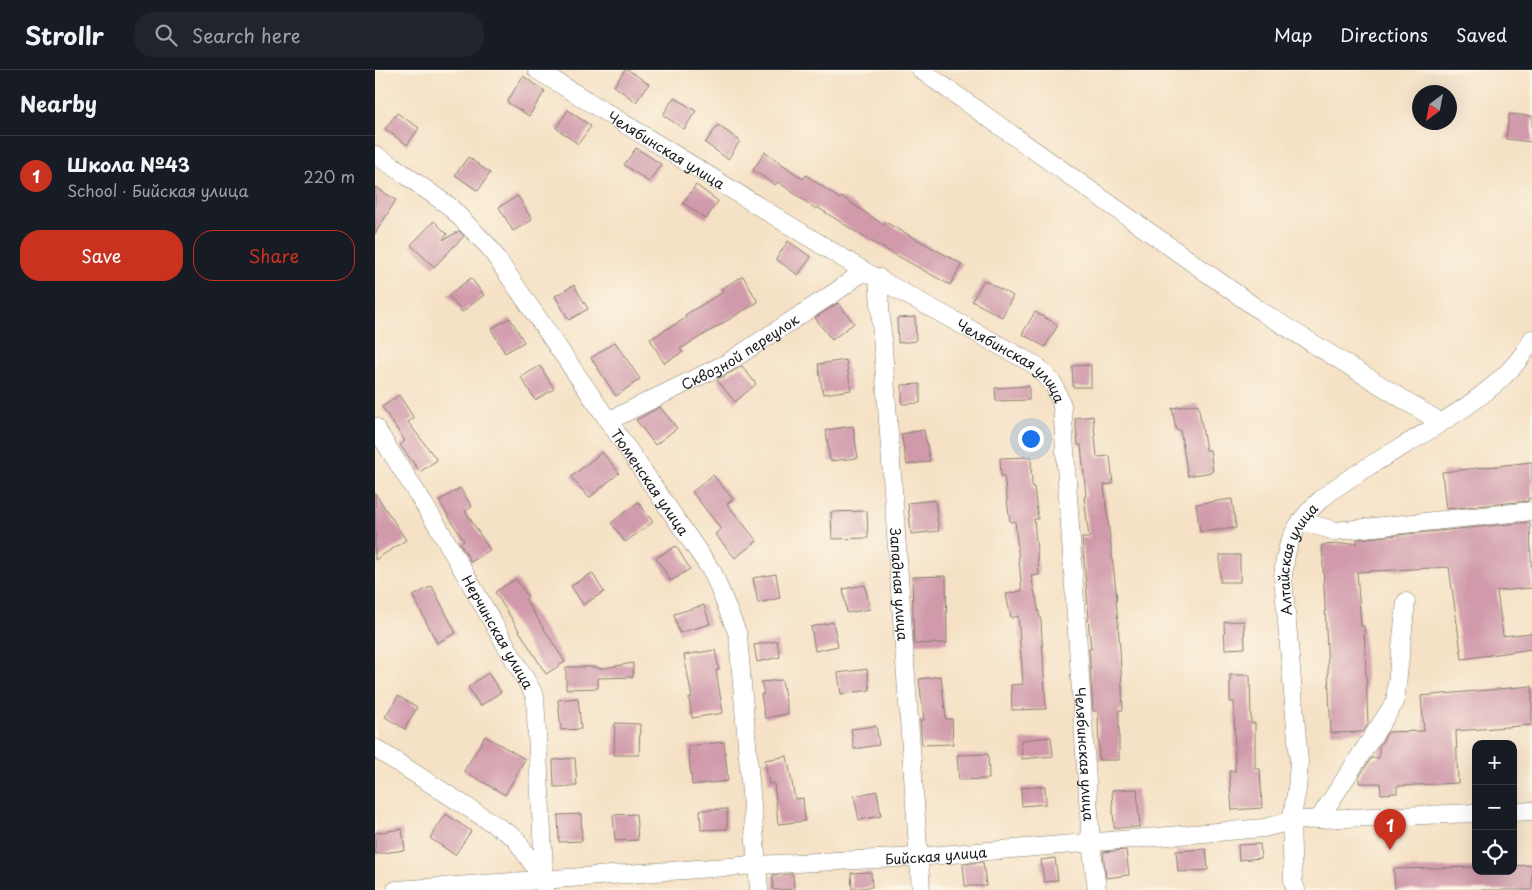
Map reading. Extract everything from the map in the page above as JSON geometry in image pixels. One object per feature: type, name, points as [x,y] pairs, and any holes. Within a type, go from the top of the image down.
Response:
[{"type":"street","name":"Челябинская улица","points":[[537,70],[871,274],[1037,366],[1054,385],[1062,406],[1091,843],[1097,890]]},
{"type":"street","points":[[921,70],[1262,312],[1441,422]]},
{"type":"street","name":"Тюменская улица","points":[[375,155],[449,206],[489,247],[713,573],[738,635],[759,890]]},
{"type":"street","name":"Сквозной переулок","points":[[608,421],[727,363],[837,291],[871,274]]},
{"type":"street","name":"Западная улица","points":[[871,274],[921,890]]},
{"type":"street","name":"Алтайская улица","points":[[1296,890],[1293,882],[1291,821],[1297,789],[1299,762],[1283,577],[1287,547],[1301,521],[1316,503],[1341,483],[1487,392],[1512,369],[1532,339]]},
{"type":"street","name":"Нерчинская улица","points":[[375,427],[437,525],[535,696],[544,885]]},
{"type":"street","points":[[1301,521],[1335,531],[1532,511]]},
{"type":"street","points":[[1319,818],[1395,702],[1406,602]]},
{"type":"street","points":[[375,748],[514,837],[544,885]]},
{"type":"street","points":[[1517,812],[1532,811]]},
{"type":"street","name":"Бийская улица","points":[[396,890],[544,885],[756,865],[917,857],[1264,828],[1291,821],[1319,818],[1472,813]]},
{"type":"building","points":[[625,70],[628,70],[649,84],[636,102],[614,86]]},
{"type":"building","points":[[523,76],[545,91],[529,116],[507,102]]},
{"type":"building","points":[[674,97],[696,111],[684,129],[663,115]]},
{"type":"building","points":[[568,110],[591,126],[578,144],[556,128]]},
{"type":"building","points":[[397,113],[419,128],[407,145],[385,129]]},
{"type":"building","points":[[1509,114],[1532,116],[1532,142],[1506,139]]},
{"type":"building","points":[[718,125],[740,141],[728,159],[705,143]]},
{"type":"building","points":[[636,148],[661,164],[649,182],[624,165]]},
{"type":"building","points":[[765,152],[803,179],[806,175],[840,199],[842,197],[884,225],[885,222],[962,264],[950,285],[867,239],[817,207],[816,209],[778,182],[775,185],[753,170]]},
{"type":"building","points":[[468,157],[490,173],[478,191],[455,175]]},
{"type":"building","points":[[696,185],[718,201],[706,219],[683,203]]},
{"type":"building","points":[[375,187],[396,200],[375,234]]},
{"type":"building","points":[[518,196],[532,220],[513,231],[499,207]]},
{"type":"building","points":[[434,221],[447,234],[443,240],[459,231],[464,236],[434,267],[411,245]]},
{"type":"building","points":[[788,241],[811,257],[798,275],[776,259]]},
{"type":"building","points":[[743,276],[758,302],[680,349],[683,352],[664,363],[650,339],[686,318],[685,315],[723,292],[721,289]]},
{"type":"building","points":[[471,278],[484,295],[462,312],[448,295]]},
{"type":"building","points":[[984,280],[1013,296],[1002,317],[972,301]]},
{"type":"building","points":[[574,285],[588,309],[569,320],[555,296]]},
{"type":"building","points":[[838,303],[854,323],[832,340],[815,318]]},
{"type":"building","points":[[1035,312],[1058,325],[1045,347],[1022,334]]},
{"type":"building","points":[[915,317],[916,341],[898,343],[897,318]]},
{"type":"building","points":[[510,318],[524,342],[505,353],[491,329]]},
{"type":"building","points":[[615,342],[640,379],[616,396],[591,358]]},
{"type":"building","points":[[846,360],[851,390],[823,394],[818,364]]},
{"type":"building","points":[[1091,365],[1091,387],[1073,387],[1072,366]]},
{"type":"building","points":[[540,366],[554,389],[535,400],[521,377]]},
{"type":"building","points":[[742,366],[756,384],[735,402],[717,380]]},
{"type":"building","points":[[920,384],[920,403],[902,404],[902,385]]},
{"type":"building","points":[[1029,386],[1029,400],[996,401],[995,388]]},
{"type":"building","points":[[399,395],[414,418],[408,422],[437,460],[420,472],[400,445],[405,441],[382,407]]},
{"type":"building","points":[[1198,404],[1206,450],[1210,450],[1213,472],[1188,476],[1180,430],[1176,430],[1172,408]]},
{"type":"building","points":[[660,407],[677,428],[655,445],[636,420]]},
{"type":"building","points":[[1093,416],[1097,457],[1110,456],[1113,484],[1104,485],[1117,599],[1120,649],[1123,710],[1119,710],[1119,760],[1099,760],[1098,711],[1093,711],[1089,649],[1091,649],[1082,538],[1089,538],[1081,445],[1078,445],[1075,418]]},
{"type":"building","points":[[853,426],[858,458],[830,461],[826,430]]},
{"type":"building","points":[[924,430],[930,461],[907,465],[901,434]]},
{"type":"building","points":[[602,452],[619,473],[589,498],[571,477]]},
{"type":"building","points":[[1031,457],[1032,487],[1034,487],[1038,519],[1034,519],[1039,575],[1031,576],[1041,622],[1046,709],[1012,710],[1011,685],[1023,684],[1018,616],[1011,618],[1006,594],[1022,591],[1015,521],[1010,522],[1004,476],[1001,476],[1000,458]]},
{"type":"building","points":[[1532,462],[1532,498],[1528,499],[1528,501],[1446,509],[1442,472]]},
{"type":"building","points":[[713,475],[733,499],[727,504],[757,541],[735,558],[715,534],[721,529],[692,492]]},
{"type":"building","points":[[460,488],[472,507],[465,511],[490,550],[471,562],[460,543],[464,541],[439,501]]},
{"type":"building","points":[[375,493],[406,540],[375,560]]},
{"type":"building","points":[[1232,499],[1236,528],[1200,532],[1196,504]]},
{"type":"building","points":[[935,500],[939,531],[911,534],[908,503]]},
{"type":"building","points":[[638,502],[653,522],[625,542],[611,523]]},
{"type":"building","points":[[867,511],[868,538],[832,539],[831,512]]},
{"type":"building","points":[[1530,522],[1532,588],[1497,591],[1503,636],[1532,633],[1532,649],[1462,659],[1449,567],[1357,572],[1361,626],[1364,626],[1368,724],[1363,732],[1331,733],[1322,545],[1357,543],[1357,539]]},
{"type":"building","points":[[676,546],[690,569],[671,581],[656,558]]},
{"type":"building","points":[[1220,555],[1240,555],[1240,582],[1220,582]]},
{"type":"building","points":[[592,573],[604,592],[583,605],[571,586]]},
{"type":"building","points":[[776,574],[780,598],[758,603],[753,578]]},
{"type":"building","points":[[946,576],[947,643],[914,644],[912,577]]},
{"type":"building","points":[[516,579],[528,597],[525,599],[565,662],[546,674],[495,592]]},
{"type":"building","points":[[865,585],[870,609],[847,613],[843,589]]},
{"type":"building","points":[[432,586],[456,633],[437,643],[413,596]]},
{"type":"building","points":[[704,605],[710,624],[679,633],[674,614]]},
{"type":"building","points":[[1244,621],[1245,648],[1225,649],[1224,622]]},
{"type":"building","points":[[833,622],[838,646],[815,651],[811,627]]},
{"type":"building","points":[[777,641],[780,657],[757,662],[754,645]]},
{"type":"building","points":[[715,650],[719,670],[716,670],[723,713],[692,718],[689,698],[692,698],[684,655]]},
{"type":"building","points":[[633,663],[633,677],[598,678],[598,688],[566,689],[566,667],[598,667],[598,669]]},
{"type":"building","points":[[867,669],[870,690],[841,694],[838,673]]},
{"type":"building","points":[[488,673],[501,692],[480,706],[468,687]]},
{"type":"building","points":[[1230,675],[1250,675],[1251,723],[1255,723],[1255,769],[1260,769],[1262,808],[1232,810],[1229,771],[1235,771],[1234,702],[1230,702]]},
{"type":"building","points":[[941,676],[946,719],[952,719],[953,744],[922,745],[920,720],[924,720],[919,679]]},
{"type":"building","points":[[782,680],[788,714],[765,718],[761,694],[764,694],[761,682]]},
{"type":"building","points":[[1532,686],[1532,725],[1456,731],[1458,783],[1397,786],[1397,793],[1381,794],[1380,783],[1359,783],[1359,777],[1371,758],[1379,758],[1379,747],[1388,732],[1424,731],[1421,696]]},
{"type":"building","points":[[398,696],[417,707],[405,729],[385,717]]},
{"type":"building","points":[[578,698],[581,729],[561,730],[558,700]]},
{"type":"building","points":[[615,723],[640,724],[639,755],[614,755]]},
{"type":"building","points":[[876,726],[879,745],[854,749],[851,729]]},
{"type":"building","points":[[485,736],[525,759],[505,795],[464,771]]},
{"type":"building","points":[[1051,737],[1053,756],[1022,759],[1021,740]]},
{"type":"building","points":[[724,742],[728,781],[692,785],[688,746]]},
{"type":"building","points":[[988,754],[989,779],[959,780],[957,755]]},
{"type":"building","points":[[787,756],[795,799],[803,798],[805,821],[778,824],[774,783],[769,784],[765,760]]},
{"type":"building","points":[[575,758],[577,786],[554,787],[553,760]]},
{"type":"building","points":[[1045,786],[1046,804],[1022,806],[1021,788]]},
{"type":"building","points":[[1137,789],[1140,827],[1114,828],[1112,790]]},
{"type":"building","points":[[877,791],[881,816],[859,820],[854,796]]},
{"type":"building","points":[[727,809],[727,829],[701,830],[700,810]]},
{"type":"building","points":[[446,814],[471,831],[455,855],[430,838]]},
{"type":"building","points":[[581,814],[582,841],[559,842],[558,815]]},
{"type":"building","points":[[636,814],[638,840],[615,841],[613,815]]},
{"type":"building","points":[[402,829],[405,850],[375,854],[375,833]]},
{"type":"building","points":[[1260,844],[1261,858],[1239,860],[1238,845]]},
{"type":"building","points":[[1206,849],[1208,870],[1178,872],[1176,851]]},
{"type":"building","points":[[1126,850],[1129,875],[1106,878],[1103,852]]},
{"type":"building","points":[[1055,858],[1058,880],[1044,882],[1041,860]]},
{"type":"building","points":[[983,862],[986,886],[965,886],[963,864]]},
{"type":"building","points":[[1532,865],[1532,890],[1395,890],[1394,869],[1472,867],[1472,875],[1517,875],[1517,866]]},
{"type":"building","points":[[871,872],[872,887],[852,889],[851,873]]},
{"type":"building","points":[[793,874],[794,889],[773,890],[773,875]]},
{"type":"place","name":"Школа №43","points":[[1390,850]]}]
